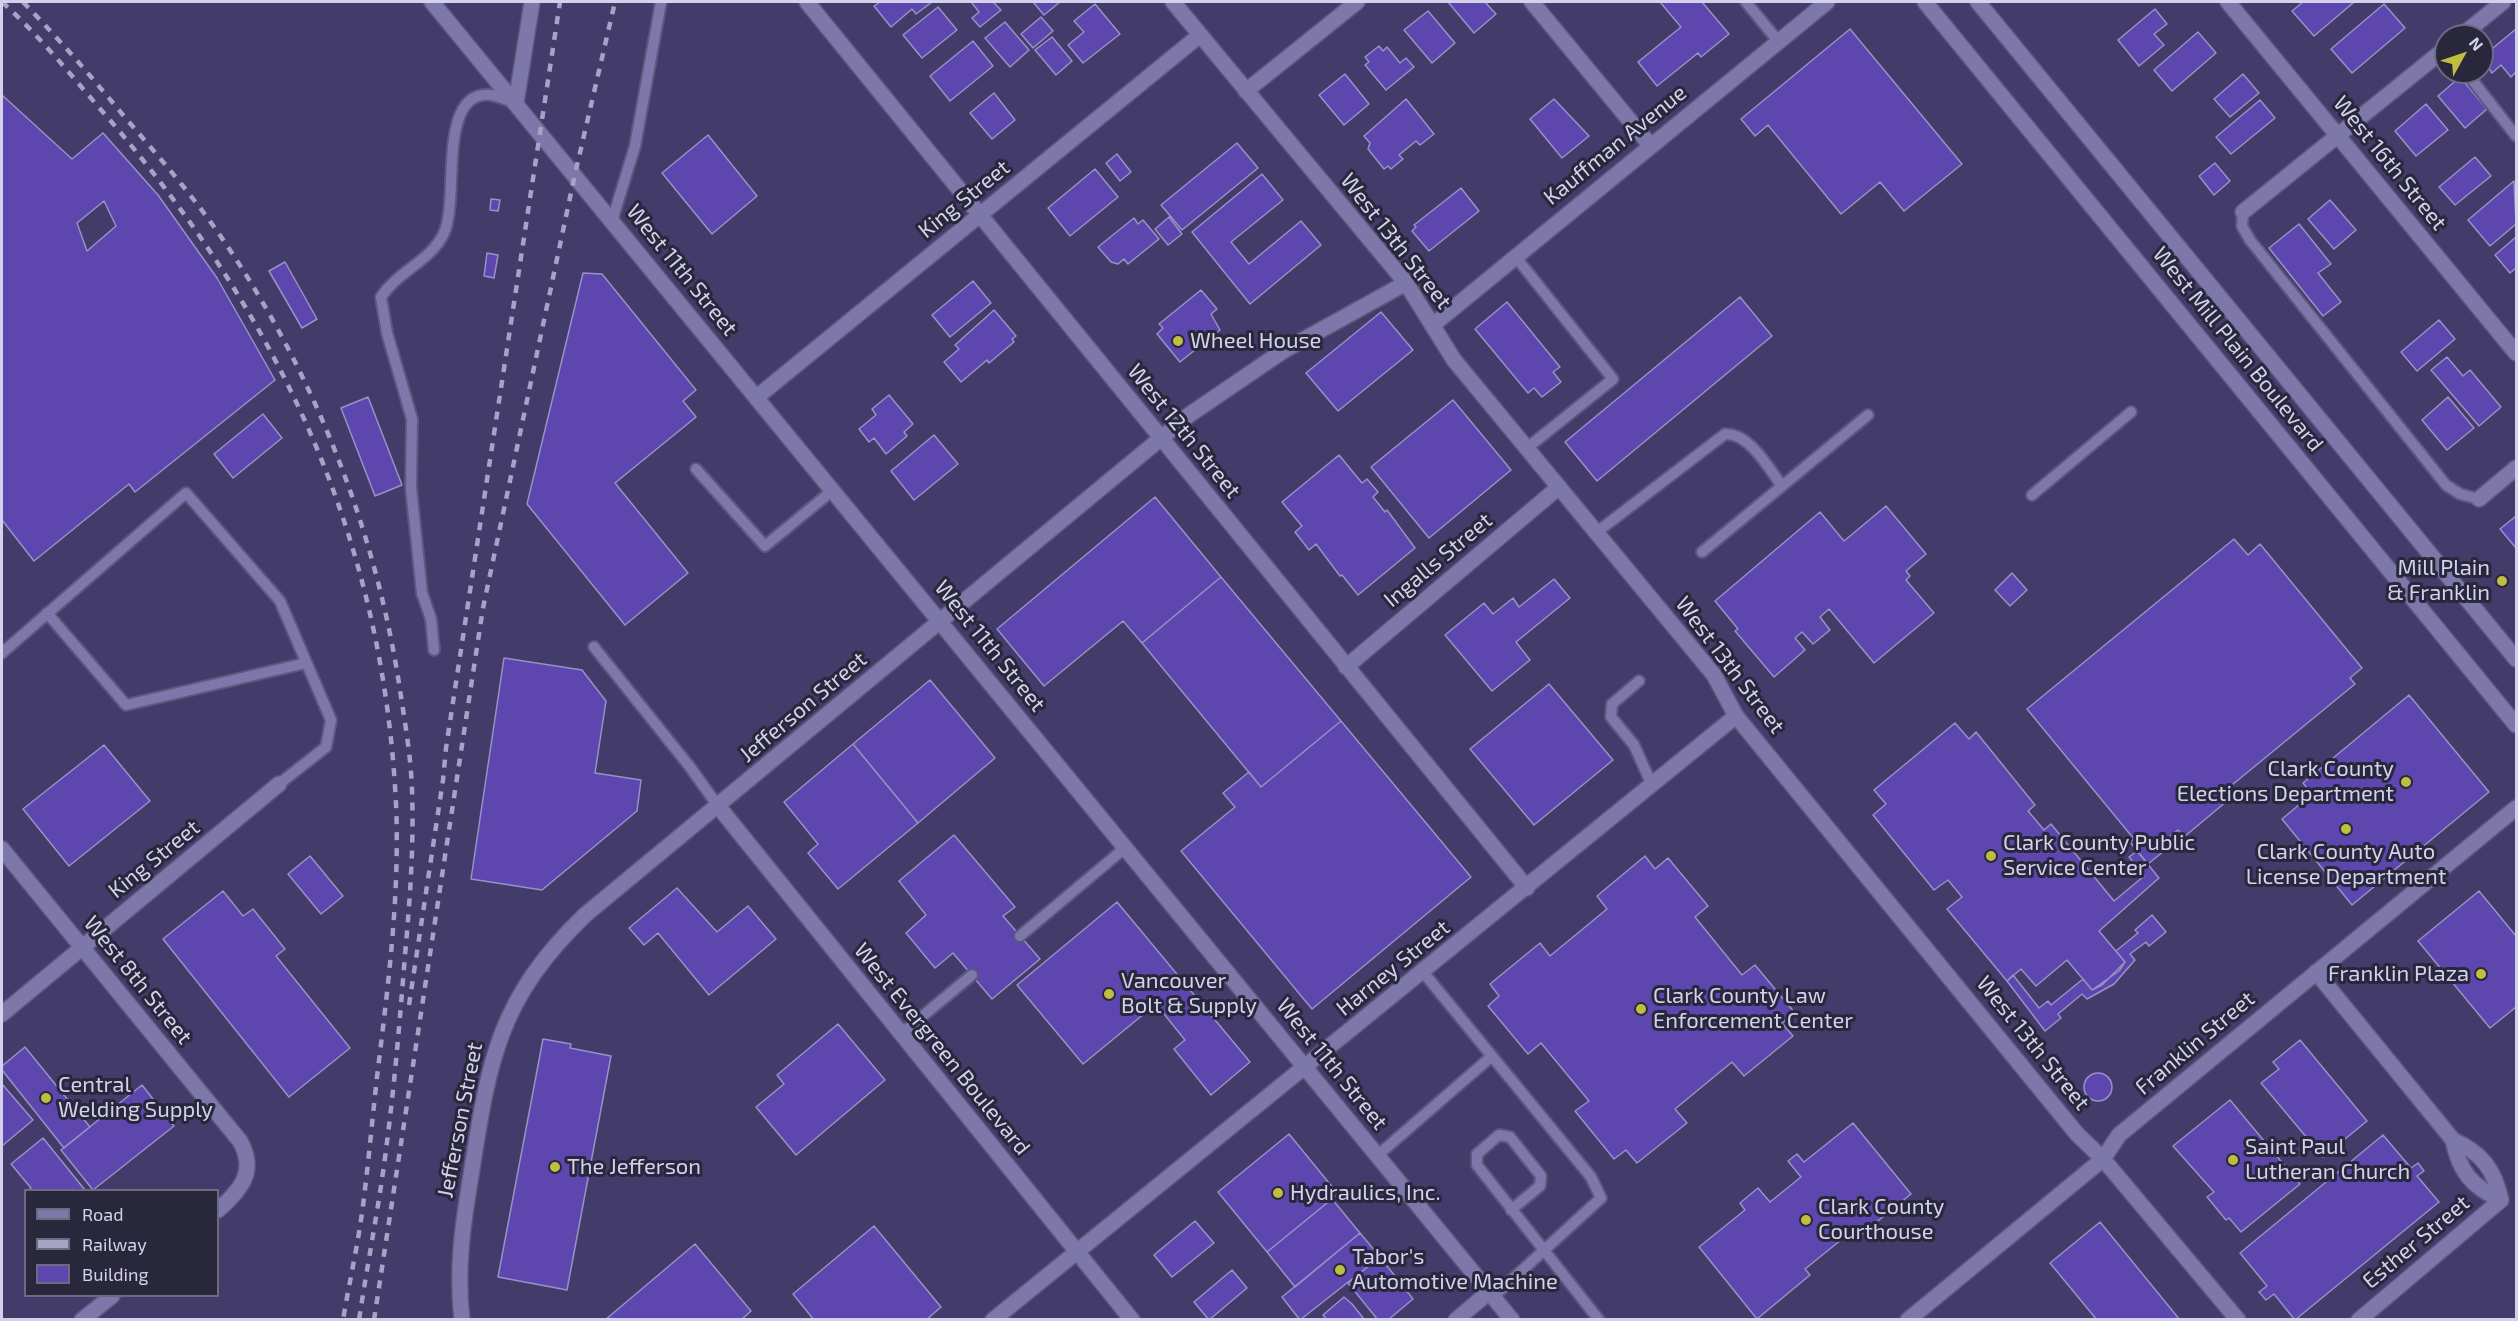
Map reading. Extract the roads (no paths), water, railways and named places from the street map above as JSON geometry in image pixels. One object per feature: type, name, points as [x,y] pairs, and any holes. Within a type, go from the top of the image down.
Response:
[{"type":"street","name":"West 11th Street","points":[[432,2],[1512,1320]]},
{"type":"street","points":[[516,102],[532,2]]},
{"type":"street","name":"West 12th Street","points":[[807,2],[1527,888]]},
{"type":"street","name":"West 13th Street","points":[[1173,2],[1245,92],[1406,283],[1434,324],[1454,360],[1714,675],[1736,716],[2077,1134],[2103,1158],[2238,1320]]},
{"type":"street","points":[[1245,92],[1357,2]]},
{"type":"street","points":[[1532,2],[1650,145]]},
{"type":"street","name":"Kauffman Avenue","points":[[1434,324],[1827,2]]},
{"type":"street","name":"West Mill Plain Boulevard","points":[[1925,2],[2517,724]]},
{"type":"street","name":"West Mill Plain Boulevard","points":[[1978,2],[2517,659]]},
{"type":"street","name":"West 16th Street","points":[[2228,2],[2517,353]]},
{"type":"street","points":[[2476,24],[2503,2]]},
{"type":"street","name":"King Street","points":[[757,397],[1200,35]]},
{"type":"street","points":[[2243,212],[2434,58]]},
{"type":"street","name":"Jefferson Street","points":[[462,1320],[459,1274],[464,1222],[487,1078],[496,1044],[510,1012],[539,965],[567,932],[1189,415],[1283,351],[1406,283]]},
{"type":"street","points":[[2479,499],[2517,468]]},
{"type":"street","name":"Ingalls Street","points":[[1346,667],[1559,487]]},
{"type":"street","name":"Harney Street","points":[[993,1320],[1306,1068],[1736,716]]},
{"type":"street","name":"King Street","points":[[2,1014],[279,784]]},
{"type":"street","name":"West Evergreen Boulevard","points":[[718,806],[1132,1320]]},
{"type":"street","name":"Franklin Street","points":[[1908,1320],[2103,1158],[2119,1135],[2517,808]]},
{"type":"street","name":"West 8th Street","points":[[2,849],[240,1141],[248,1161],[247,1175],[241,1189],[219,1208]]},
{"type":"street","name":"Esther Street","points":[[2316,972],[2453,1140],[2457,1162],[2463,1170],[2481,1191],[2501,1200],[2359,1320]]},
{"type":"street","points":[[1455,1320],[1491,1294]]},
{"type":"street","points":[[82,1320],[111,1297]]},
{"type":"lane","points":[[612,220],[635,146],[661,2]]},
{"type":"lane","points":[[1746,2],[1778,41]]},
{"type":"lane","points":[[2476,84],[2517,136]]},
{"type":"lane","points":[[434,650],[431,619],[422,593],[411,488],[412,419],[387,333],[381,297],[389,284],[430,254],[444,234],[452,210],[456,123],[462,106],[476,98],[489,95],[516,102]]},
{"type":"lane","points":[[2243,212],[2242,226],[2250,240],[2446,485],[2460,494],[2479,499]]},
{"type":"lane","points":[[1515,256],[1613,380],[1527,448]]},
{"type":"lane","points":[[2032,495],[2131,412]]},
{"type":"lane","points":[[1702,552],[1868,415]]},
{"type":"lane","points":[[1597,532],[1725,434],[1734,433],[1749,444],[1782,486]]},
{"type":"lane","points":[[696,469],[765,546],[833,490]]},
{"type":"lane","points":[[2,653],[186,493],[280,602],[330,720],[327,747],[279,784]]},
{"type":"lane","points":[[47,613],[126,705],[306,663]]},
{"type":"lane","points":[[594,647],[690,767],[718,806]]},
{"type":"lane","points":[[1639,681],[1612,704],[1611,717],[1634,745],[1652,785]]},
{"type":"lane","points":[[1020,936],[1126,847]]},
{"type":"lane","points":[[1424,972],[1591,1177],[1601,1198],[1544,1252],[1491,1294]]},
{"type":"lane","points":[[901,1034],[972,975]]},
{"type":"lane","points":[[1378,1155],[1492,1056]]},
{"type":"lane","points":[[1511,1210],[1540,1186],[1541,1176],[1510,1137],[1499,1136],[1477,1154],[1477,1165],[1511,1210],[1544,1252],[1599,1320]]},
{"type":"railway","points":[[2,2],[44,44],[109,119],[170,195],[224,273],[272,353],[312,436],[345,523],[370,612],[387,706],[396,804],[395,906],[364,1196],[343,1320]]},
{"type":"railway","points":[[23,2],[87,72],[189,194],[226,244],[258,295],[288,348],[338,458],[375,572],[389,631],[406,727],[411,778],[412,831],[408,914],[392,1095],[381,1186],[359,1320]]},
{"type":"railway","points":[[409,1005],[560,2]]},
{"type":"railway","points":[[374,1320],[483,608],[575,174],[615,2]]},
{"type":"place","name":"Wheel House","points":[[1178,341]]},
{"type":"place","name":"Mill Plain & Franklin","points":[[2502,581]]},
{"type":"place","name":"Clark County Elections Department","points":[[2406,782]]},
{"type":"place","name":"Clark County Auto License Department","points":[[2346,829]]},
{"type":"place","name":"Clark County Public Service Center","points":[[1991,856]]},
{"type":"place","name":"Franklin Plaza","points":[[2481,974]]},
{"type":"place","name":"Vancouver Bolt & Supply","points":[[1109,994]]},
{"type":"place","name":"Clark County Law Enforcement Center","points":[[1641,1009]]},
{"type":"place","name":"Central Welding Supply","points":[[46,1098]]},
{"type":"place","name":"Saint Paul Lutheran Church","points":[[2233,1160]]},
{"type":"place","name":"The Jefferson","points":[[555,1167]]},
{"type":"place","name":"Hydraulics, Inc.","points":[[1278,1193]]},
{"type":"place","name":"Clark County Courthouse","points":[[1806,1220]]},
{"type":"place","name":"Tabor's Automotive Machine","points":[[1340,1270]]}]
